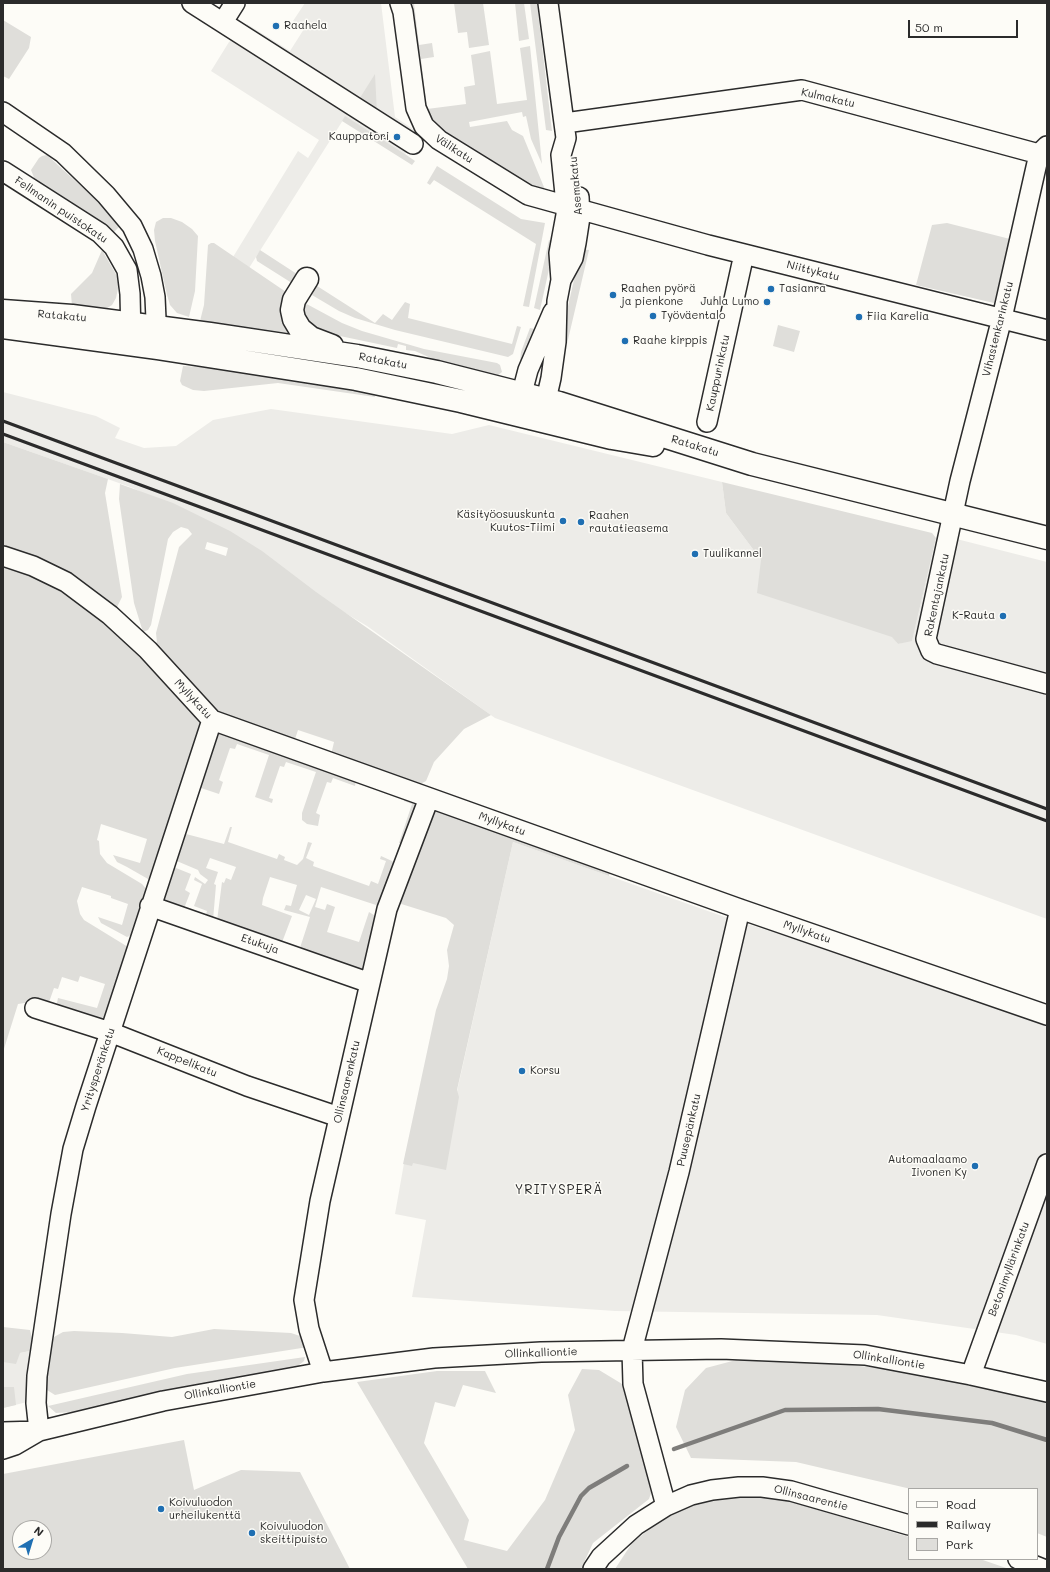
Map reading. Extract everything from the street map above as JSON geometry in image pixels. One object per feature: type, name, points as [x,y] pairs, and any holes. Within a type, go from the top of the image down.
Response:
[{"type":"main road","points":[[307,279],[294,300],[292,310],[294,319],[300,329],[311,338],[379,360]]},
{"type":"main road","name":"Ratakatu","points":[[3,311],[72,316],[131,334]]},
{"type":"main road","name":"Ratakatu","points":[[3,327],[131,334],[379,360],[438,372],[521,393],[543,410],[612,438],[752,464],[1047,538]]},
{"type":"main road","name":"Ratakatu","points":[[157,337],[517,415],[543,410]]},
{"type":"street","points":[[192,3],[413,144]]},
{"type":"street","points":[[223,22],[235,3]]},
{"type":"street","name":"Välikatu","points":[[400,3],[416,108],[420,120],[427,131],[517,189],[538,199],[573,208]]},
{"type":"street","name":"Asemakatu","points":[[543,410],[551,378],[556,342],[557,301],[561,280],[559,253],[573,208],[573,150],[565,131],[548,3]]},
{"type":"street","name":"Kulmakatu","points":[[565,131],[802,90],[1043,150]]},
{"type":"street","points":[[3,112],[63,152],[106,195],[132,226],[143,249],[151,276],[155,297],[157,337]]},
{"type":"street","name":"Vihastenkarinkatu","points":[[952,515],[1043,150]]},
{"type":"street","name":"Fellmanin puistokatu","points":[[3,171],[100,233],[114,247],[127,270],[131,334]]},
{"type":"street","name":"Niittykatu","points":[[573,208],[744,254],[1047,330]]},
{"type":"street","name":"Kauppurinkatu","points":[[708,422],[744,254]]},
{"type":"street","name":"Asemakatu","points":[[517,415],[521,393],[528,370],[557,301]]},
{"type":"street","name":"Rakentajankatu","points":[[952,515],[950,531],[926,639],[928,645],[937,654],[1047,684]]},
{"type":"street","name":"Myllykatu","points":[[3,556],[33,566],[66,582],[104,610],[148,650],[212,720],[740,909],[1047,1015]]},
{"type":"street","name":"Yritysperänkatu","points":[[39,1430],[36,1389],[61,1214],[74,1149],[86,1106],[150,906],[212,720]]},
{"type":"street","name":"Ollinsaarenkatu","points":[[323,1372],[309,1329],[304,1300],[320,1201],[388,904],[429,798]]},
{"type":"street","name":"Etukuja","points":[[150,906],[370,983]]},
{"type":"street","name":"Puusepänkatu","points":[[632,1350],[679,1172],[740,909]]},
{"type":"street","name":"Kappelikatu","points":[[35,1008],[110,1032],[247,1086],[339,1117]]},
{"type":"street","name":"Betonimyllärinkatu","points":[[971,1375],[1047,1164]]},
{"type":"street","name":"Ollinkalliontie","points":[[3,1432],[39,1430],[163,1401],[323,1372],[377,1364],[480,1355],[632,1350],[721,1349],[865,1355],[971,1375],[1047,1392]]},
{"type":"street","points":[[632,1350],[633,1384],[666,1506]]},
{"type":"street","name":"Ollinkalliontie","points":[[3,1449],[15,1445],[39,1430]]},
{"type":"street","name":"Ollinsaarentie","points":[[593,1569],[601,1557],[617,1540],[636,1525],[666,1506],[691,1495],[712,1490],[739,1487],[762,1487],[791,1491],[908,1525]]},
{"type":"street","points":[[1020,1560],[1043,1569]]},
{"type":"shaded area","name":"Kauppatori","points":[[305,3],[381,3],[395,117],[419,133],[405,154],[345,117],[249,268],[233,257],[298,151],[308,158],[319,140],[211,71],[229,42],[241,33],[247,24],[290,51],[304,29],[293,21]]},
{"type":"shaded area","points":[[3,392],[96,416],[120,428],[115,438],[144,448],[176,446],[213,420],[271,409],[452,434],[489,425],[722,482],[726,513],[761,560],[893,637],[898,644],[912,640],[937,534],[1047,562],[1047,919],[495,718],[367,626],[169,507],[133,488],[3,442]]},
{"type":"shaded area","points":[[513,842],[722,916],[1047,1019],[1047,1344],[1016,1335],[877,1315],[615,1311],[412,1297],[426,1220],[395,1214],[406,1152],[442,1158]]},
{"type":"shaded area","points":[[35,1350],[27,1402],[3,1408],[3,1359]]},
{"type":"green space","points":[[409,3],[414,3],[419,45],[432,43],[434,57],[421,59],[427,109],[466,104],[464,87],[475,85],[471,55],[490,51],[497,104],[527,100],[520,48],[530,46],[542,164],[531,139],[526,116],[523,117],[522,112],[469,122],[470,127],[507,121],[512,130],[523,136],[546,192],[534,189],[444,132],[425,114]]},
{"type":"green space","points":[[454,3],[483,3],[489,45],[469,48],[467,32],[458,33]]},
{"type":"green space","points":[[515,3],[524,3],[529,39],[519,41]]},
{"type":"green space","points":[[530,3],[537,3],[552,131],[546,130]]},
{"type":"green space","points":[[3,20],[31,37],[29,48],[9,79],[3,76]]},
{"type":"green space","points":[[375,74],[377,113],[358,101]]},
{"type":"green space","points":[[345,116],[415,161],[412,165],[342,121]]},
{"type":"green space","points":[[47,155],[94,198],[119,227],[113,233],[35,180],[31,170],[39,158]]},
{"type":"green space","points":[[437,166],[521,219],[545,223],[529,307],[523,306],[536,244],[434,180],[430,185],[427,183]]},
{"type":"green space","points":[[163,218],[171,218],[182,222],[192,229],[198,236],[195,291],[189,317],[177,313],[170,305],[167,295],[154,230],[156,222]]},
{"type":"green space","points":[[947,223],[1010,239],[994,303],[916,285],[932,225]]},
{"type":"green space","points":[[549,240],[555,242],[540,310],[534,308]]},
{"type":"green space","points":[[214,243],[289,294],[300,337],[212,325],[200,321],[204,305],[208,245]]},
{"type":"green space","points":[[581,249],[589,250],[567,344],[561,337]]},
{"type":"green space","points":[[102,250],[117,276],[119,284],[116,298],[112,305],[104,310],[72,306],[71,294],[92,273]]},
{"type":"green space","points":[[260,250],[300,276],[295,285],[257,261],[256,257]]},
{"type":"green space","points":[[314,284],[375,323],[383,314],[392,320],[405,302],[410,304],[408,318],[512,344],[517,326],[521,327],[513,354],[508,357],[395,330],[355,318],[339,311],[312,295],[310,293]]},
{"type":"green space","points":[[303,302],[342,323],[362,331],[424,349],[497,363],[500,365],[502,372],[497,376],[440,362],[415,351],[406,350],[406,346],[398,344],[397,348],[321,332],[307,324],[301,306]]},
{"type":"green space","points":[[778,325],[800,331],[794,352],[773,346]]},
{"type":"green space","points":[[530,328],[535,329],[522,364],[520,362],[521,352]]},
{"type":"green space","points":[[183,366],[231,369],[334,382],[374,394],[375,397],[278,383],[204,391],[193,390],[182,385],[180,381]]},
{"type":"green space","points":[[3,442],[108,479],[105,493],[122,597],[117,607],[112,608],[3,551]]},
{"type":"green space","points":[[722,482],[932,533],[936,538],[912,641],[898,644],[892,637],[757,593],[761,560],[726,513]]},
{"type":"green space","points":[[120,484],[173,503],[230,531],[262,551],[316,592],[491,715],[464,729],[434,762],[426,781],[417,786],[331,755],[334,742],[298,730],[294,742],[219,715],[152,645],[157,643],[156,633],[179,547],[192,534],[188,529],[181,527],[173,532],[168,539],[151,625],[148,630],[143,632],[134,603],[119,499]],"holes":[[[207,542],[228,548],[226,556],[205,549]]]},
{"type":"green space","points":[[3,562],[35,572],[90,609],[105,625],[159,668],[197,713],[200,724],[199,733],[164,837],[154,875],[151,878],[148,879],[117,862],[113,855],[140,863],[147,839],[101,824],[97,840],[99,841],[100,854],[107,863],[142,884],[148,891],[134,934],[127,937],[101,923],[98,917],[122,925],[128,904],[111,898],[111,896],[82,887],[77,901],[80,914],[84,920],[128,947],[128,954],[108,1017],[102,1022],[56,1008],[58,998],[97,1008],[105,984],[80,976],[78,982],[62,977],[58,989],[54,988],[48,1005],[31,1002],[18,1004],[3,1052]]},
{"type":"green space","points":[[220,734],[356,781],[355,786],[333,778],[331,783],[327,782],[316,813],[320,815],[318,826],[307,824],[302,820],[302,813],[316,772],[286,762],[284,767],[280,766],[269,798],[273,799],[272,803],[255,797],[269,755],[237,744],[235,749],[230,748],[219,780],[223,782],[219,794],[201,788],[197,785],[215,735]]},
{"type":"green space","points":[[405,798],[412,801],[417,807],[404,845],[399,843],[412,804],[404,801]]},
{"type":"green space","points":[[439,810],[611,869],[609,876],[513,842],[457,1090],[459,1097],[446,1170],[413,1163],[412,1166],[403,1164],[436,1010],[447,979],[449,966],[447,950],[454,925],[446,918],[395,902],[432,814]]},
{"type":"green space","points":[[230,827],[232,827],[228,842],[277,859],[279,854],[285,857],[284,860],[297,865],[303,859],[308,842],[312,843],[306,858],[314,862],[313,866],[369,886],[371,881],[378,884],[386,861],[380,859],[381,856],[392,861],[396,865],[379,904],[376,905],[321,887],[315,907],[325,910],[327,904],[335,907],[327,932],[359,942],[369,912],[377,917],[366,973],[298,954],[310,917],[284,910],[286,905],[291,906],[297,885],[270,877],[262,905],[292,916],[281,945],[270,941],[272,937],[270,936],[266,941],[217,921],[222,882],[224,883],[226,878],[231,880],[236,867],[210,858],[206,868],[218,872],[214,884],[216,885],[213,920],[205,917],[207,911],[194,906],[202,884],[194,880],[195,877],[205,884],[208,880],[200,874],[198,870],[172,859],[180,835],[186,834],[224,844]],"holes":[[[306,895],[316,899],[309,915],[299,910]]]},
{"type":"green space","points":[[171,866],[191,874],[185,890],[190,893],[183,911],[163,902]]},
{"type":"green space","points":[[3,1327],[30,1330],[35,1350],[20,1353],[16,1364],[3,1362]]},
{"type":"green space","points":[[214,1329],[291,1333],[303,1337],[308,1347],[175,1368],[55,1395],[47,1390],[46,1376],[49,1372],[50,1346],[54,1337],[63,1332],[122,1333],[172,1337]]},
{"type":"green space","points":[[755,1355],[907,1371],[1047,1402],[1047,1537],[1038,1533],[1038,1488],[908,1488],[796,1462],[691,1458],[676,1427],[685,1390],[706,1368]]},
{"type":"green space","points":[[305,1357],[304,1361],[298,1366],[158,1393],[74,1412],[56,1413],[48,1406],[187,1374]]},
{"type":"green space","points":[[582,1369],[599,1370],[632,1390],[656,1478],[649,1499],[593,1543],[581,1569],[468,1569],[357,1382],[437,1371],[485,1371],[496,1393],[463,1385],[455,1407],[435,1402],[424,1443],[469,1520],[464,1540],[507,1551],[545,1500],[575,1430],[568,1395]]},
{"type":"green space","points":[[3,1387],[14,1387],[16,1405],[3,1408]]},
{"type":"green space","name":"Koivuluodon urheilukenttä","points":[[184,1440],[194,1490],[241,1470],[300,1472],[350,1569],[3,1569],[3,1474]]},
{"type":"green space","points":[[732,1493],[785,1500],[908,1537],[908,1560],[983,1560],[1009,1569],[615,1569],[632,1543],[671,1512]]},
{"type":"waterway","points":[[674,1449],[785,1410],[878,1409],[992,1423],[1047,1440]]},
{"type":"waterway","points":[[547,1569],[559,1537],[581,1496],[589,1488],[627,1466]]},
{"type":"railway","points":[[3,421],[1047,809]]},
{"type":"railway","points":[[3,434],[1047,821]]},
{"type":"place","name":"Raahela","points":[[276,26]]},
{"type":"place","name":"Kauppatori","points":[[397,137]]},
{"type":"place","name":"Tasianra","points":[[771,289]]},
{"type":"place","name":"Raahen pyörä ja pienkone","points":[[613,295]]},
{"type":"place","name":"Juhla Lumo","points":[[767,302]]},
{"type":"place","name":"Työväentalo","points":[[653,316]]},
{"type":"place","name":"Fiia Karelia","points":[[859,317]]},
{"type":"place","name":"Raahe kirppis","points":[[625,341]]},
{"type":"place","name":"Käsityöosuuskunta Kuutos-Tiimi","points":[[563,521]]},
{"type":"place","name":"Raahen rautatieasema","points":[[581,522]]},
{"type":"place","name":"Tuulikannel","points":[[695,554]]},
{"type":"place","name":"K-Rauta","points":[[1003,616]]},
{"type":"place","name":"Korsu","points":[[522,1071]]},
{"type":"place","name":"Automaalaamo Iivonen Ky","points":[[975,1166]]},
{"type":"place","name":"Koivuluodon urheilukenttä","points":[[161,1509]]},
{"type":"place","name":"Koivuluodon skeittipuisto","points":[[252,1533]]},
{"type":"district","name":"YRITYSPERÄ","points":[[559,1190]]}]
